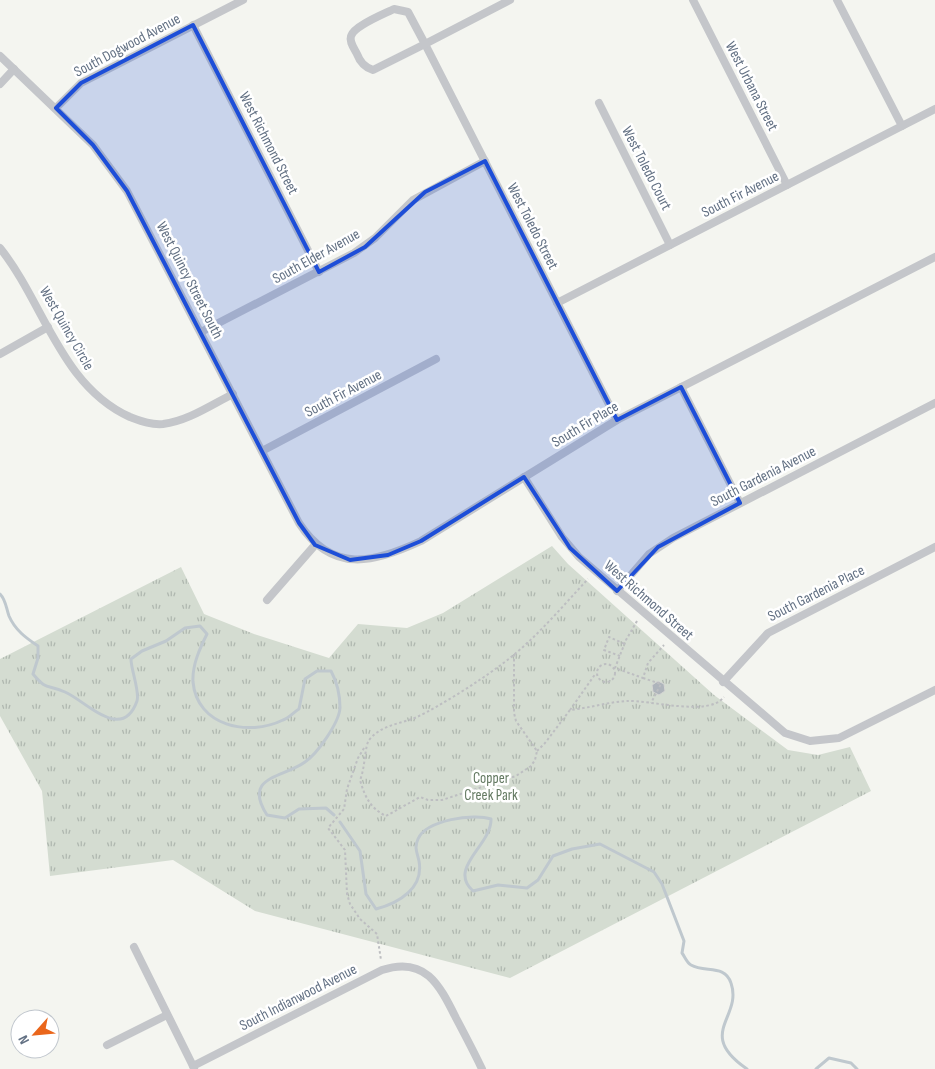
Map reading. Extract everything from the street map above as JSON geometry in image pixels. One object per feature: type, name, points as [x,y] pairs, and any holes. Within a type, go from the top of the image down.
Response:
[{"type":"street","name":"South Dogwood Avenue","points":[[56,108],[81,83],[243,0]]},
{"type":"street","points":[[425,44],[408,12],[403,9],[394,9],[356,28],[351,34],[350,42],[360,61],[366,68],[373,70],[425,44],[510,0]]},
{"type":"street","name":"West Urbana Street","points":[[693,0],[787,185]]},
{"type":"street","points":[[837,0],[902,126]]},
{"type":"street","name":"West Richmond Street","points":[[193,25],[319,272]]},
{"type":"street","name":"West Toledo Street","points":[[425,44],[617,420]]},
{"type":"street","name":"West Quincy Street South","points":[[0,56],[93,145],[127,191],[299,523],[315,545]]},
{"type":"street","points":[[0,84],[14,69]]},
{"type":"street","name":"West Toledo Court","points":[[599,103],[670,245]]},
{"type":"street","name":"South Fir Avenue","points":[[557,303],[935,109]]},
{"type":"street","name":"South Elder Avenue","points":[[201,332],[319,272],[365,246],[403,209],[425,192],[485,160]]},
{"type":"street","name":"West Quincy Circle","points":[[0,248],[26,286],[68,362],[83,382],[109,404],[139,421],[151,424],[172,422],[233,394]]},
{"type":"street","name":"South Fir Place","points":[[315,545],[350,560],[374,559],[388,555],[436,532],[617,420],[935,257]]},
{"type":"street","points":[[0,354],[48,327]]},
{"type":"street","name":"South Fir Avenue","points":[[262,451],[436,359]]},
{"type":"street","points":[[681,387],[740,503]]},
{"type":"street","name":"South Gardenia Avenue","points":[[617,591],[639,564],[658,547],[935,403]]},
{"type":"street","name":"West Richmond Street","points":[[524,477],[570,548],[776,728],[801,740],[819,741],[839,738],[935,690]]},
{"type":"street","points":[[267,600],[315,545]]},
{"type":"street","name":"South Gardenia Place","points":[[723,682],[768,633],[935,547]]},
{"type":"street","points":[[134,947],[193,1067]]},
{"type":"street","name":"South Indianwood Avenue","points":[[193,1067],[382,970],[403,966],[418,969],[436,981],[482,1069]]},
{"type":"street","points":[[107,1045],[167,1015]]},
{"type":"path","points":[[381,960],[377,934],[360,918],[350,904],[347,894],[345,850],[328,828],[344,809],[351,775],[365,746],[378,732],[426,712],[498,667],[544,626],[588,579]]},
{"type":"path","points":[[597,672],[599,680],[606,682],[612,678],[625,644],[637,621]]},
{"type":"path","points":[[620,656],[604,650],[609,637],[625,644]]},
{"type":"path","points":[[643,678],[648,663],[664,645]]},
{"type":"path","points":[[365,746],[365,768],[360,780],[363,790],[369,804],[386,816],[420,796],[428,800],[442,800],[516,776],[531,766],[535,760],[536,751],[516,721],[514,713],[514,654]]},
{"type":"path","points":[[536,751],[545,744],[601,664],[612,664],[615,668],[661,684],[651,704]]},
{"type":"path","points":[[570,710],[628,701],[703,707],[717,703],[724,697]]},
{"type":"highlighted area","points":[[193,25],[319,272],[365,247],[425,192],[485,161],[617,420],[681,387],[740,503],[658,547],[617,591],[570,548],[524,477],[421,541],[388,555],[350,560],[315,545],[299,523],[127,191],[93,145],[56,108],[81,83]]},
{"type":"green space","name":"Copper Creek Park","points":[[552,546],[568,564],[714,695],[788,750],[818,755],[850,747],[871,791],[510,978],[255,911],[173,860],[50,876],[42,791],[0,716],[0,659],[181,567],[204,614],[254,634],[329,658],[358,624],[407,628],[443,613]]},
{"type":"building","points":[[658,681],[664,684],[665,691],[659,695],[653,692],[652,685]]},
{"type":"waterway","points":[[0,594],[4,599],[14,625],[25,637],[38,646],[38,658],[33,674],[45,685],[65,692],[103,716],[113,719],[122,719],[130,713],[137,701],[138,697],[131,659],[142,651],[166,641],[185,628],[200,626],[207,634],[195,663],[193,682],[197,697],[204,709],[214,718],[226,724],[240,727],[255,727],[269,725],[285,719],[299,709],[305,679],[317,671],[331,671],[338,689],[340,708],[332,730],[310,758],[268,780],[262,785],[259,793],[267,815],[285,818],[299,809],[326,808],[334,815]]},
{"type":"waterway","points":[[340,822],[360,851],[366,894],[376,909],[393,903],[408,893],[414,886],[420,871],[416,845],[423,832],[440,823],[463,818],[483,817],[491,819],[485,838],[473,856],[465,874],[466,882],[473,891],[498,885],[527,888],[538,880],[553,856],[572,849],[600,844],[654,872],[662,884],[684,941],[682,953],[687,961],[696,967],[724,973],[731,983],[733,995],[722,1035],[724,1045],[732,1056],[747,1069]]},
{"type":"waterway","points":[[816,1069],[829,1058],[851,1063],[857,1069]]}]
